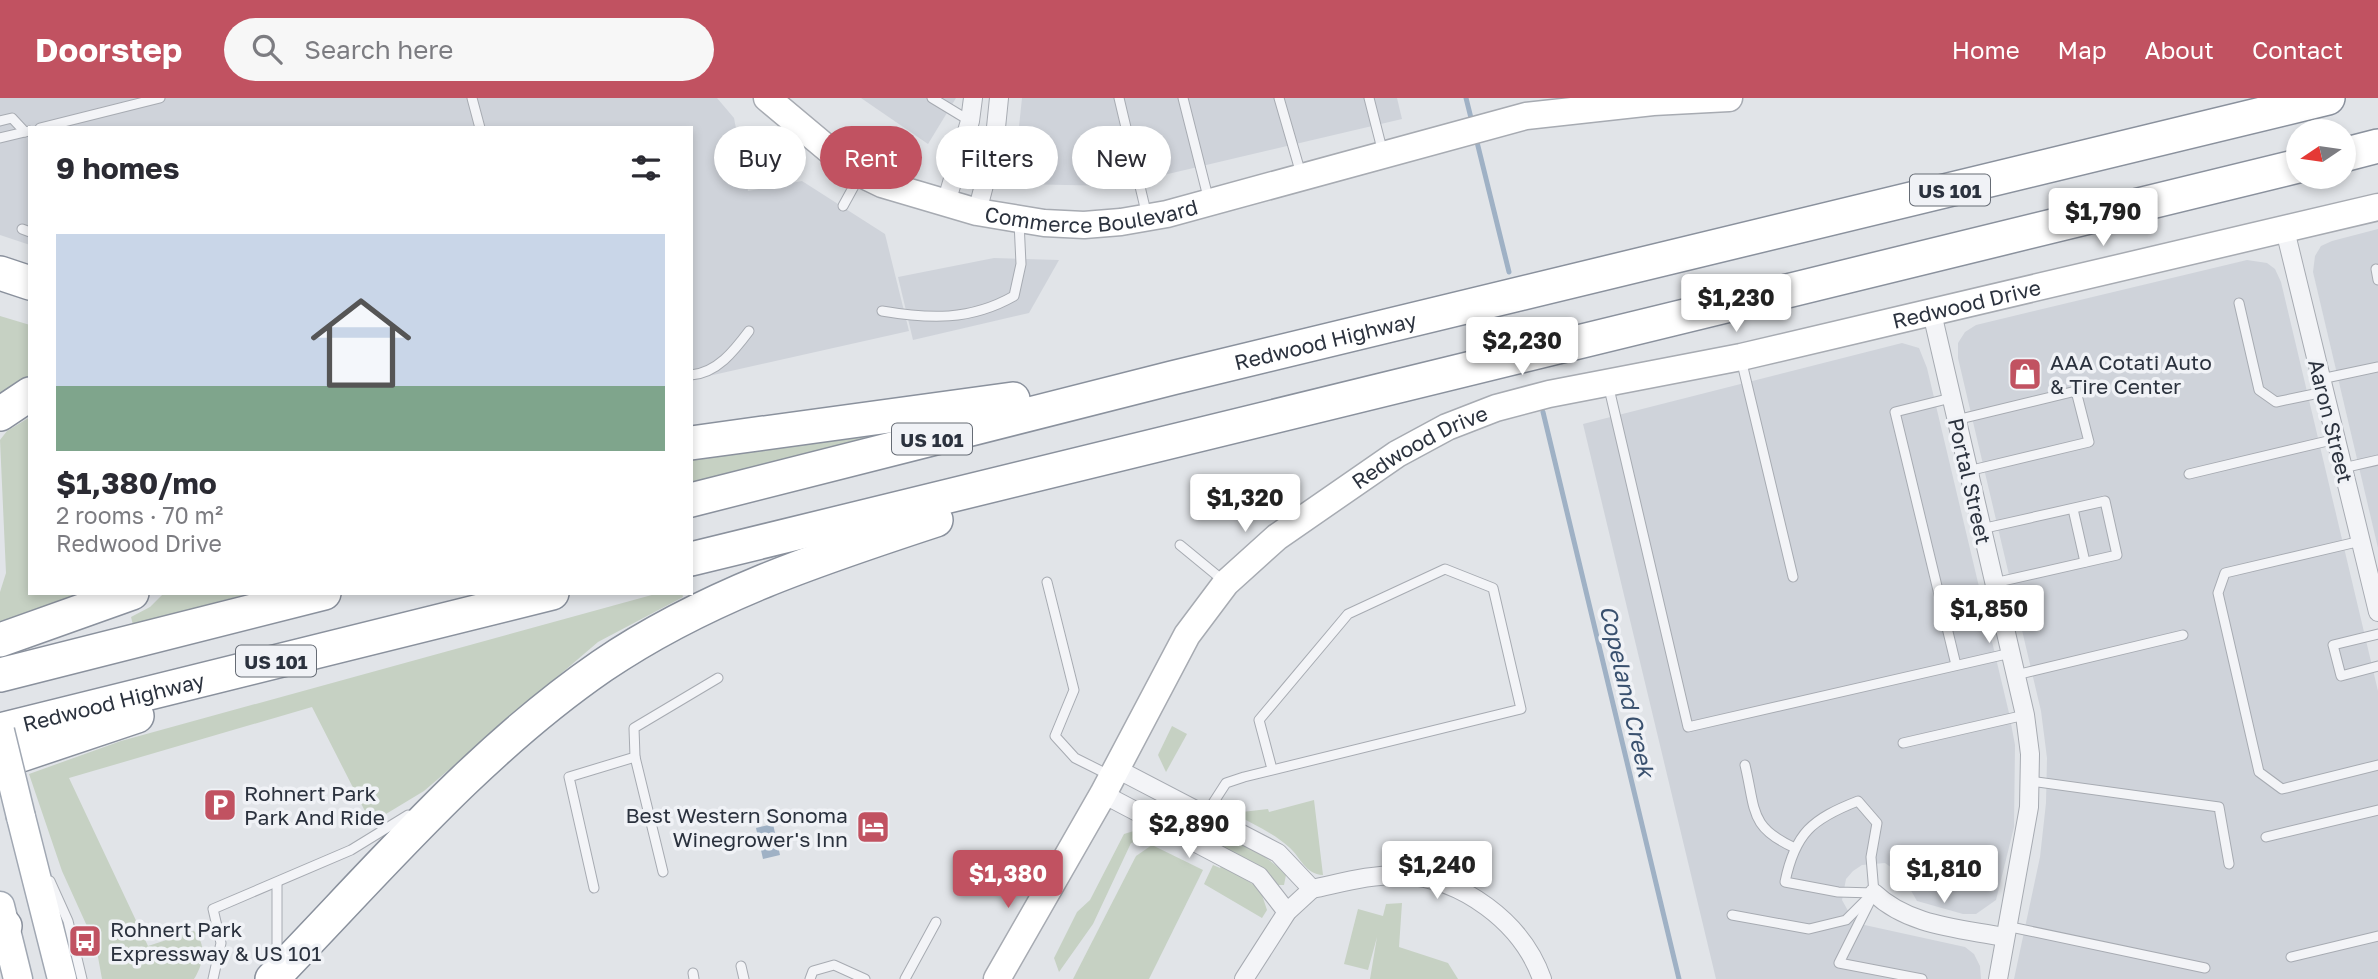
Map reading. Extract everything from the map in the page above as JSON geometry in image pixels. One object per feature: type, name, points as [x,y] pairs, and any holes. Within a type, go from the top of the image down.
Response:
[{"type":"highway","name":"Redwood Highway","points":[[693,499],[1172,378],[2328,98]]},
{"type":"highway","points":[[2356,152],[2378,146]]},
{"type":"highway","points":[[693,559],[2286,169]]},
{"type":"highway","points":[[0,274],[28,282]]},
{"type":"highway","points":[[693,443],[1172,378]]},
{"type":"highway","points":[[0,414],[28,395]]},
{"type":"highway","points":[[271,979],[478,766],[604,664],[734,592],[795,567],[1161,444]]},
{"type":"highway","points":[[0,640],[126,595]]},
{"type":"highway","name":"US 101","points":[[0,675],[316,595]]},
{"type":"highway","name":"Redwood Highway","points":[[0,730],[544,595]]},
{"type":"highway","points":[[0,762],[325,649]]},
{"type":"main road","name":"Commerce Boulevard","points":[[767,98],[820,145]]},
{"type":"main road","name":"Commerce Boulevard","points":[[900,189],[977,212],[1019,220],[1084,225],[1147,218],[1526,116],[1653,100],[1729,98]]},
{"type":"main road","name":"Redwood Drive","points":[[997,979],[1110,779],[1187,635],[1226,583],[1278,537],[1397,454],[1447,426],[1549,394],[1741,357],[2378,207]]},
{"type":"main road","points":[[0,730],[62,979]]},
{"type":"main road","points":[[2,924],[18,979]]},
{"type":"street","points":[[946,202],[970,121],[973,98]]},
{"type":"street","points":[[977,212],[994,147],[999,98]]},
{"type":"street","name":"Aaron Street","points":[[2286,230],[2361,541],[2373,573],[2378,612]]},
{"type":"street","name":"Portal Street","points":[[1932,313],[2025,715],[2030,781],[2025,832],[1998,979]]},
{"type":"street","points":[[1110,779],[1206,814],[1278,853],[1312,889]]},
{"type":"street","points":[[1110,779],[1259,876],[1287,912]]},
{"type":"street","points":[[1244,979],[1287,912],[1312,889],[1383,876],[1404,875],[1443,883],[1475,898],[1502,919],[1522,942],[1542,979]]},
{"type":"street","points":[[1874,893],[1891,910],[1914,919],[2005,931]]},
{"type":"lane","points":[[48,126],[159,98]]},
{"type":"lane","points":[[472,98],[479,126]]},
{"type":"lane","points":[[932,98],[970,121]]},
{"type":"lane","points":[[1119,98],[1147,218]]},
{"type":"lane","points":[[1183,98],[1209,202]]},
{"type":"lane","points":[[1279,98],[1302,177]]},
{"type":"lane","points":[[1369,98],[1384,155]]},
{"type":"lane","points":[[0,121],[12,118],[27,131]]},
{"type":"lane","points":[[0,138],[27,131]]},
{"type":"lane","points":[[843,206],[853,189]]},
{"type":"lane","points":[[882,312],[942,319],[1000,304],[1013,296],[1021,264],[1019,220]]},
{"type":"lane","points":[[2376,270],[2378,280]]},
{"type":"lane","points":[[2239,303],[2259,390],[2276,402],[2378,367]]},
{"type":"lane","points":[[693,375],[703,374],[732,354],[749,331]]},
{"type":"lane","points":[[1741,357],[1793,578]]},
{"type":"lane","points":[[1607,382],[1688,727],[2011,653]]},
{"type":"lane","points":[[1956,419],[2076,391],[2089,442],[1968,471]]},
{"type":"lane","points":[[1951,398],[1895,412],[1955,665]]},
{"type":"lane","points":[[2189,474],[2336,439]]},
{"type":"lane","points":[[2343,468],[2378,460]]},
{"type":"lane","points":[[1981,529],[2105,501],[2117,555],[1994,583]]},
{"type":"lane","points":[[2073,509],[2085,562]]},
{"type":"lane","points":[[2361,541],[2225,573],[2218,593],[2259,772],[2282,789],[2378,765]]},
{"type":"lane","points":[[1180,545],[1226,583]]},
{"type":"lane","points":[[1206,814],[1226,783],[1272,769],[1521,709],[1493,588],[1445,569],[1348,614],[1259,720],[1272,769]]},
{"type":"lane","points":[[1046,582],[1074,690],[1055,736],[1075,758],[1110,779]]},
{"type":"lane","points":[[2378,634],[2333,645],[2341,676],[2378,666]]},
{"type":"lane","points":[[2016,675],[2183,635]]},
{"type":"lane","points":[[663,872],[635,757],[634,728],[718,678]]},
{"type":"lane","points":[[1903,743],[2025,715]]},
{"type":"lane","points":[[594,888],[569,777],[635,757]]},
{"type":"lane","points":[[1745,765],[1760,826],[1774,838],[1795,848]]},
{"type":"lane","points":[[213,979],[221,943],[213,909],[351,850],[410,815],[478,766]]},
{"type":"lane","points":[[2030,781],[2219,807],[2229,864]]},
{"type":"lane","points":[[1874,893],[1838,892],[1785,882],[1795,848],[1803,833],[1826,813],[1858,801],[1877,823],[1871,857],[1874,893],[1839,963],[1923,979]]},
{"type":"lane","points":[[2266,837],[2378,810]]},
{"type":"lane","points":[[21,817],[68,921],[82,979]]},
{"type":"lane","points":[[271,979],[279,938],[277,883]]},
{"type":"lane","points":[[1732,915],[1809,929],[1846,919],[1874,893]]},
{"type":"lane","points":[[905,979],[936,922]]},
{"type":"lane","points":[[2005,931],[2205,968]]},
{"type":"lane","points":[[2291,957],[2378,936]]},
{"type":"lane","points":[[810,979],[813,971],[834,965],[865,979]]},
{"type":"lane","points":[[741,967],[744,979]]},
{"type":"shaded area","points":[[0,98],[717,98],[734,118],[736,126],[714,126],[714,189],[806,189],[806,184],[885,234],[909,331],[693,380],[693,126],[28,126],[28,244],[0,235]]},
{"type":"shaded area","points":[[861,98],[956,98],[939,126],[936,126],[928,144],[922,140],[922,126],[902,126]]},
{"type":"shaded area","points":[[1022,98],[1397,98],[1402,119],[1171,173],[1171,126],[1072,126],[1072,185],[1058,185],[1058,126],[1019,126]]},
{"type":"shaded area","points":[[2378,229],[2378,548],[2313,272],[2315,256],[2321,246]]},
{"type":"shaded area","points":[[994,258],[1059,260],[1029,313],[913,340],[898,277]]},
{"type":"shaded area","points":[[2247,260],[2267,263],[2275,269],[2281,282],[2378,691],[2378,979],[2014,979],[2040,857],[2046,803],[2047,758],[2041,711],[1958,358],[1958,343],[1965,332],[1976,325]]},
{"type":"shaded area","points":[[1902,343],[1919,348],[1927,368],[2009,713],[2015,745],[2014,827],[1996,900],[1976,914],[1963,914],[1917,901],[1902,875],[1885,863],[1862,865],[1853,871],[1846,879],[1842,900],[1852,918],[1860,924],[1965,947],[1974,954],[1980,966],[1981,979],[1716,979],[1583,424]]},
{"type":"green space","points":[[0,316],[28,324],[28,377],[0,393]]},
{"type":"green space","points":[[28,418],[28,595],[77,595],[0,626],[0,592],[6,573],[0,440],[7,431]]},
{"type":"green space","points":[[910,430],[693,483],[693,456]]},
{"type":"green space","points":[[162,595],[244,595],[133,625],[131,617],[150,607]]},
{"type":"green space","points":[[652,595],[682,595],[598,642],[424,791],[371,823],[312,707],[69,778],[148,946],[194,931],[198,936],[203,954],[194,979],[102,979],[96,946],[62,871],[29,774],[121,741]]},
{"type":"green space","points":[[1172,726],[1187,734],[1166,772],[1158,755]]},
{"type":"green space","points":[[1314,800],[1323,875],[1308,869],[1290,848],[1277,838],[1233,813],[1268,809],[1269,812]]},
{"type":"green space","points":[[1213,829],[1270,860],[1286,875],[1284,885],[1275,885],[1208,841]]},
{"type":"green space","points":[[1137,830],[1150,836],[1148,844],[1141,840],[1131,843],[1093,924],[1059,972],[1054,958],[1077,912],[1090,900],[1124,834]]},
{"type":"green space","points":[[1152,845],[1203,870],[1149,979],[1073,979],[1136,856]]},
{"type":"green space","points":[[1222,864],[1260,889],[1267,910],[1262,918],[1204,884],[1213,865],[1220,868]]},
{"type":"green space","points":[[1402,903],[1399,947],[1448,963],[1458,979],[1370,979],[1377,937],[1368,970],[1344,964],[1358,909],[1383,916],[1386,904]]},
{"type":"water","points":[[773,824],[780,855],[763,859],[756,828]]},
{"type":"waterway","name":"Copeland Creek","points":[[1466,98],[1472,122]]},
{"type":"waterway","name":"Copeland Creek","points":[[1476,138],[1509,272]]},
{"type":"waterway","name":"Copeland Creek","points":[[1543,412],[1679,979]]},
{"type":"place","name":"AAA Cotati Auto & Tire Center","points":[[2025,374]]},
{"type":"place","name":"Rohnert Park Park And Ride","points":[[220,805]]},
{"type":"place","name":"Best Western Sonoma Winegrower's Inn","points":[[873,827]]},
{"type":"place","name":"Rohnert Park Expressway & US 101","points":[[85,941]]}]
